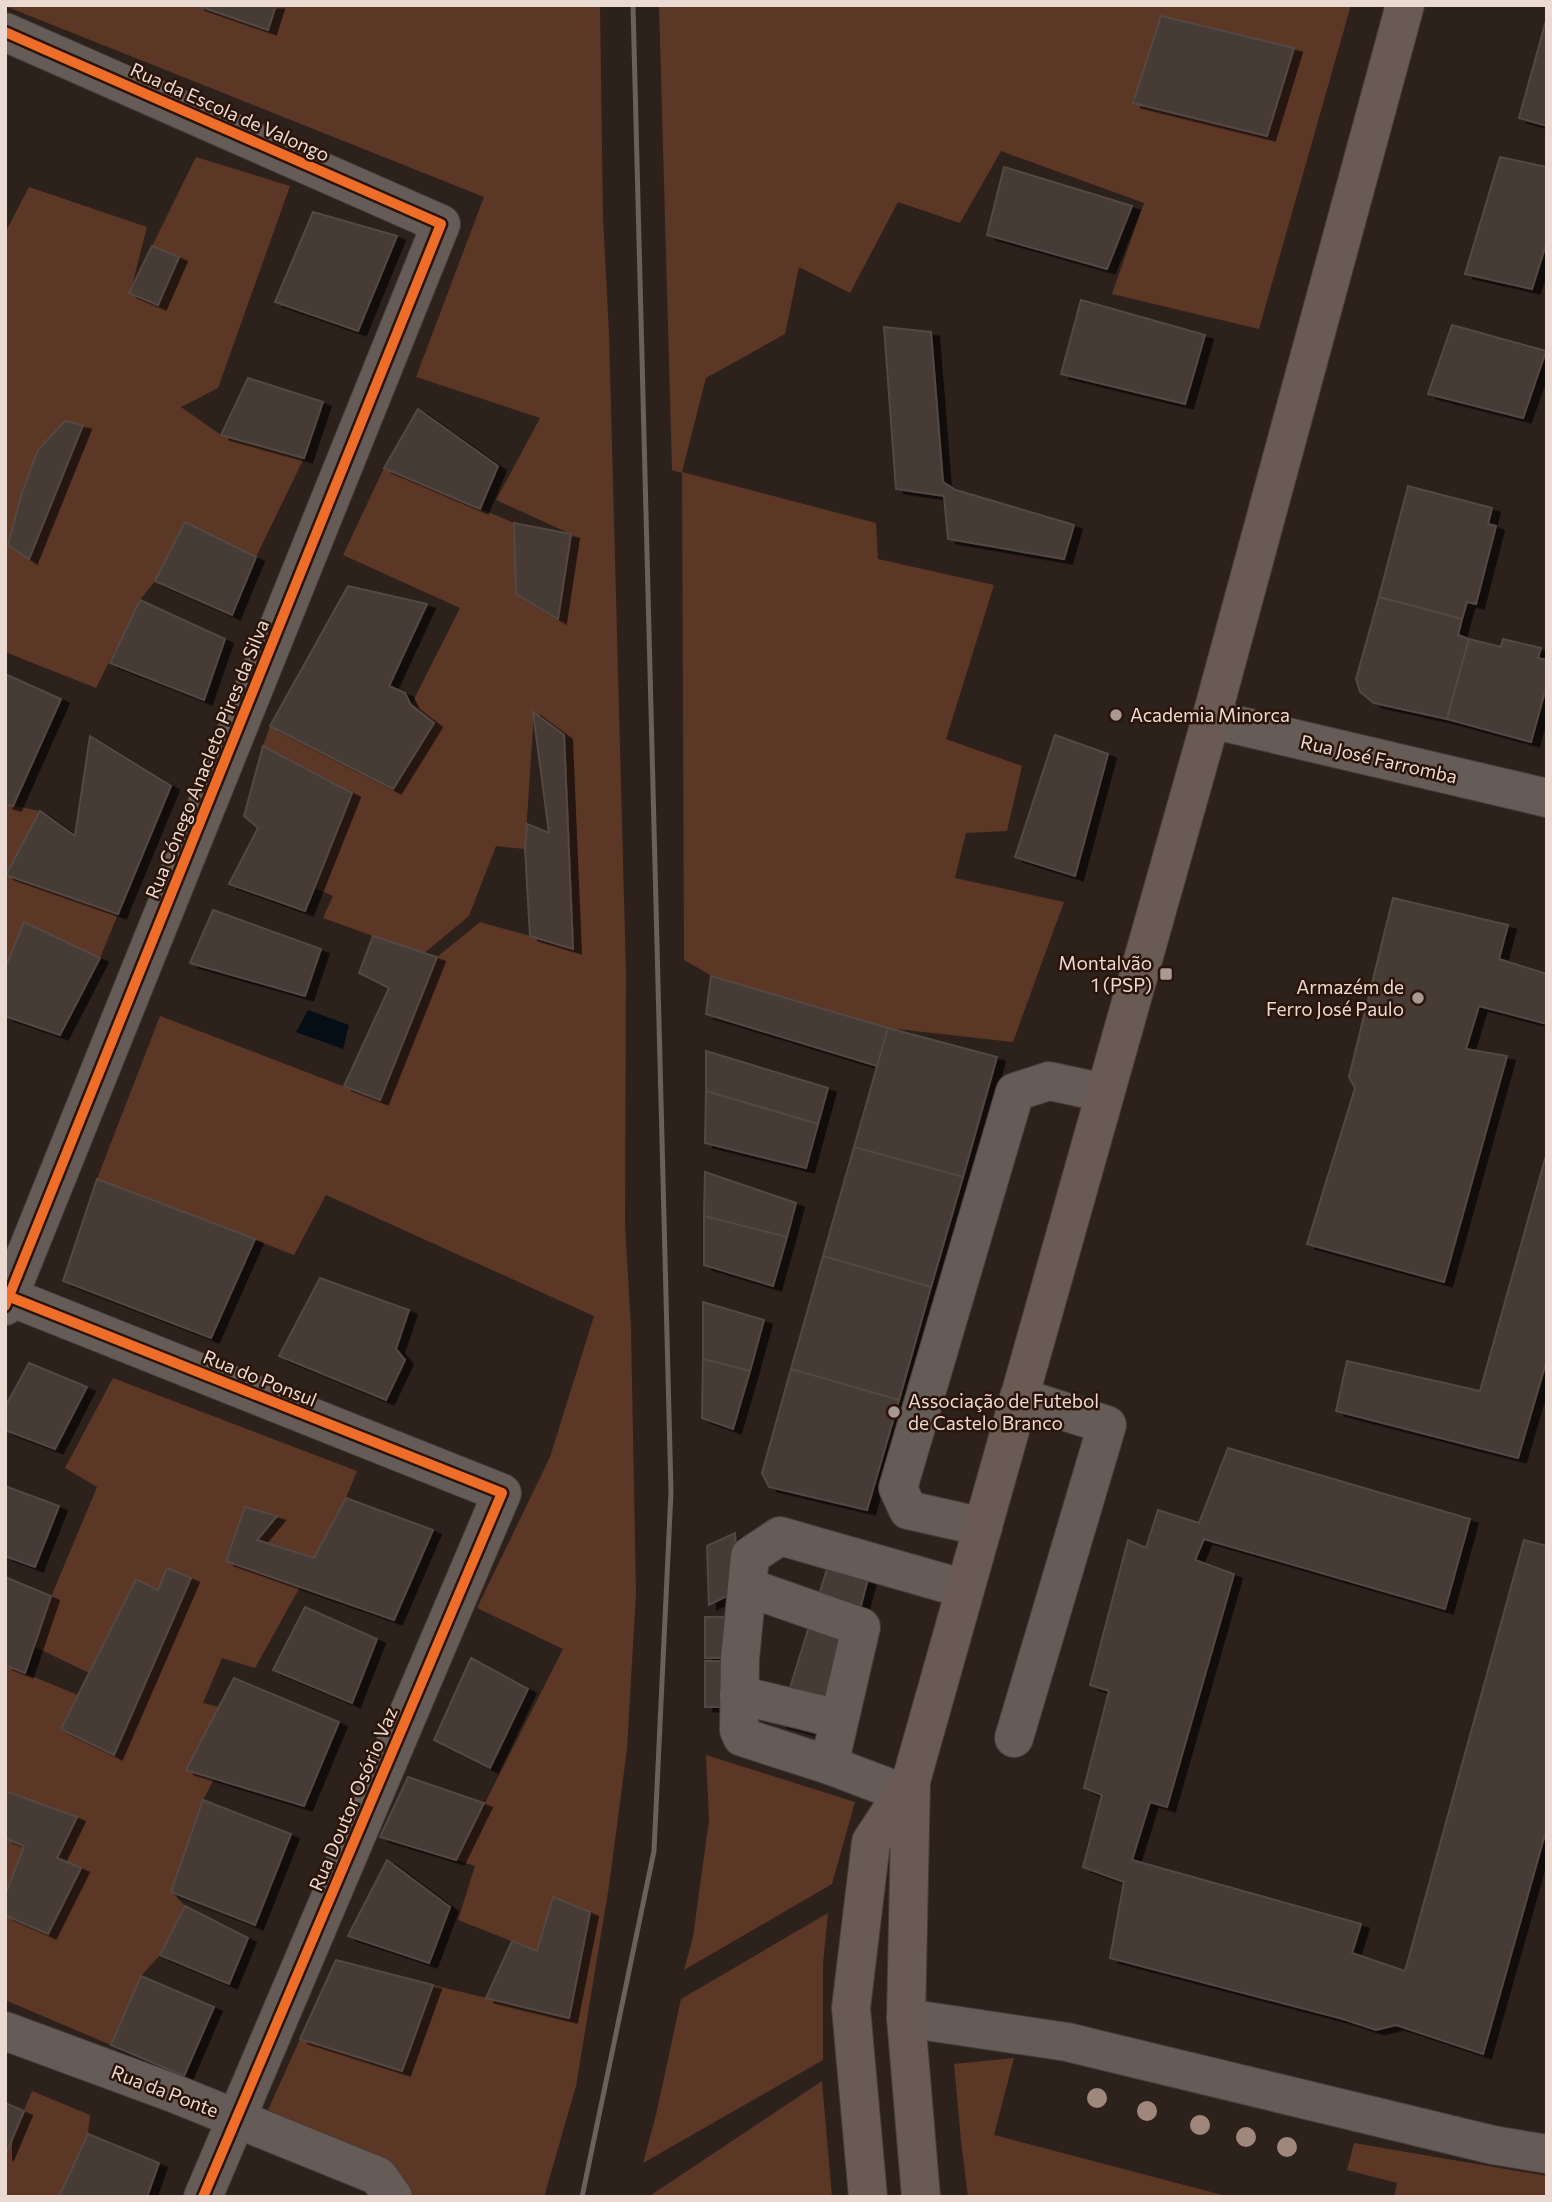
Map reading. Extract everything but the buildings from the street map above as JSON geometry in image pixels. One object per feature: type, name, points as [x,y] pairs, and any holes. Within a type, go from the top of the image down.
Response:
[{"type":"main road","points":[[921,2197],[906,2018],[907,1787],[1211,719],[1405,5]]},
{"type":"main road","points":[[868,2197],[851,2008],[871,1842],[907,1787]]},
{"type":"street","name":"Rua da Escola de Valongo","points":[[5,32],[441,224]]},
{"type":"street","name":"Rua Cónego Anacleto Pires da Silva","points":[[6,1299],[441,224]]},
{"type":"street","name":"Rua José Farromba","points":[[1211,719],[1547,798]]},
{"type":"street","points":[[983,1527],[908,1510],[898,1488],[1015,1093],[1049,1081],[1105,1093]]},
{"type":"street","name":"Rua do Ponsul","points":[[6,1299],[502,1493]]},
{"type":"street","points":[[1014,1738],[1107,1425],[1019,1397]]},
{"type":"street","name":"Rua Doutor Osório Vaz","points":[[204,2197],[502,1493]]},
{"type":"street","points":[[907,1787],[742,1737],[739,1730],[740,1659],[750,1556],[780,1536],[965,1589]]},
{"type":"street","points":[[747,1587],[861,1627],[829,1765]]},
{"type":"street","points":[[740,1695],[839,1719]]},
{"type":"street","points":[[906,2018],[1067,2042],[1480,2141],[1547,2154]]},
{"type":"street","name":"Rua da Ponte","points":[[5,2031],[238,2118],[378,2176],[393,2197]]},
{"type":"shaded area","points":[[600,5],[603,218],[609,333],[626,974],[625,1224],[631,1329],[636,1593],[627,1749],[609,1886],[576,2086],[544,2197],[413,2197],[393,2166],[268,2110],[300,2039],[402,2071],[433,1985],[569,2018],[537,1951],[458,1920],[475,1866],[456,1860],[563,1649],[477,1608],[550,1457],[594,1316],[326,1195],[294,1255],[97,1179],[160,1016],[379,1100],[437,957],[480,922],[573,948],[564,735],[534,713],[525,849],[496,846],[469,916],[423,954],[323,918],[333,896],[315,888],[352,793],[263,746],[270,726],[392,789],[434,723],[411,705],[460,608],[343,555],[384,468],[514,523],[516,594],[558,619],[571,534],[496,500],[540,418],[416,377],[484,197],[5,6]]},
{"type":"shaded area","points":[[659,5],[1351,5],[1259,329],[1112,294],[1144,203],[1001,151],[960,223],[898,202],[850,293],[799,267],[785,334],[706,378],[682,472],[876,523],[878,559],[994,585],[946,739],[1022,766],[1007,831],[966,833],[955,878],[1064,902],[1013,1042],[888,1028],[712,976],[684,960],[682,473],[672,470]]},
{"type":"shaded area","points":[[196,157],[290,186],[218,388],[181,407],[221,435],[304,458],[256,557],[185,522],[155,581],[140,600],[96,688],[5,652],[5,233],[29,187],[147,227],[130,293],[179,257],[152,246]],"holes":[[[65,421],[82,425],[21,496],[38,450]]]},
{"type":"shaded area","points":[[5,804],[40,811],[6,875],[118,914],[100,958],[24,922],[5,969]]},
{"type":"shaded area","points":[[308,1010],[349,1025],[343,1049],[296,1032]]},
{"type":"shaded area","points":[[113,1378],[357,1471],[346,1498],[314,1558],[257,1540],[277,1516],[245,1507],[226,1561],[300,1587],[255,1668],[222,1658],[203,1703],[219,1707],[187,1769],[214,1779],[203,1800],[171,1891],[185,1906],[160,1955],[141,1976],[111,2045],[5,2000],[5,1915],[48,1934],[81,1868],[57,1858],[76,1817],[5,1791],[5,1665],[78,1695],[114,1755],[191,1579],[158,1590],[136,1579],[89,1673],[31,1645],[97,1487],[65,1468]]},
{"type":"shaded area","points":[[706,1755],[855,1802],[832,1884],[684,1970],[693,1937],[709,1820]]},
{"type":"shaded area","points":[[5,1838],[24,1846],[5,1896]]},
{"type":"shaded area","points":[[828,1913],[823,1964],[823,2060],[643,2163],[681,1999]]},
{"type":"shaded area","points":[[1014,2058],[994,2135],[1230,2197],[968,2197],[954,2064]]},
{"type":"shaded area","points":[[822,2081],[832,2197],[648,2197]]},
{"type":"shaded area","points":[[32,2091],[90,2115],[88,2134],[59,2197],[5,2197],[5,2156]]},
{"type":"shaded area","points":[[1354,2143],[1547,2176],[1547,2197],[1394,2197],[1397,2183],[1347,2170]]},
{"type":"railway","points":[[582,2197],[654,1851],[671,1492],[633,5]]},
{"type":"cycle path","points":[[5,32],[441,224],[5,1306]]},
{"type":"cycle path","points":[[5,1295],[502,1493],[203,2197]]},
{"type":"place","name":"Academia Minorca","points":[[1116,715]]},
{"type":"place","name":"Montalvão 1 (PSP)","points":[[1166,974]]},
{"type":"place","name":"Armazém de Ferro José Paulo","points":[[1418,998]]},
{"type":"place","name":"Associação de Futebol de Castelo Branco","points":[[894,1412]]}]
